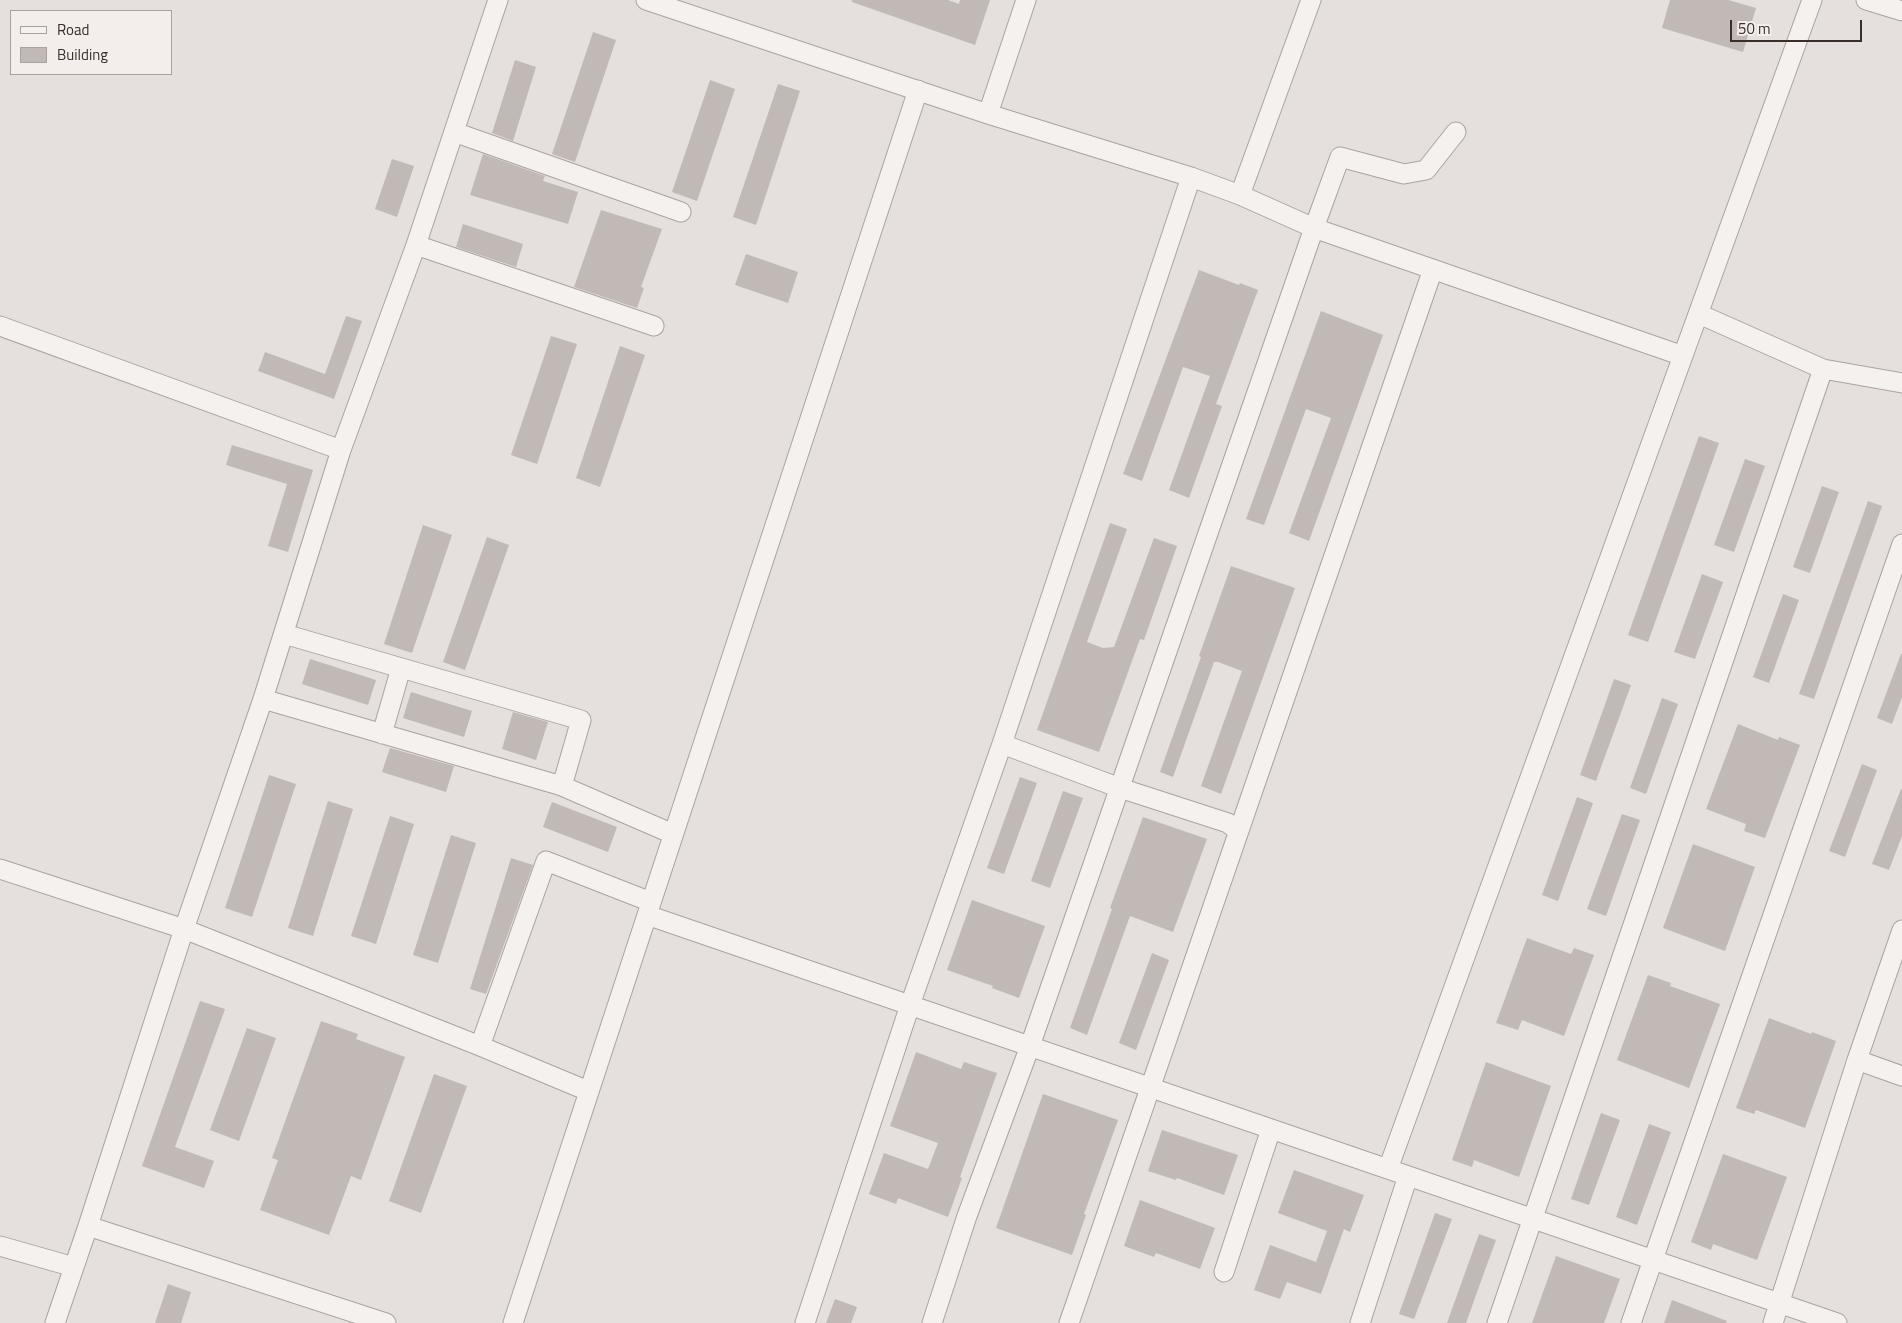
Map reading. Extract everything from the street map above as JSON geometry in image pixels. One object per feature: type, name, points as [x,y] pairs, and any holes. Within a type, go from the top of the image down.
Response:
[{"type":"street","points":[[55,1323],[184,929],[263,699],[341,450],[416,245],[498,0]]},
{"type":"street","points":[[646,0],[988,114],[1191,177],[1240,195],[1314,228],[1683,356]]},
{"type":"street","points":[[988,114],[1026,0]]},
{"type":"street","points":[[1240,195],[1311,0]]},
{"type":"street","points":[[1388,1169],[1812,0]]},
{"type":"street","points":[[1866,0],[1902,11]]},
{"type":"street","points":[[512,1323],[918,90]]},
{"type":"street","points":[[454,132],[681,212]]},
{"type":"street","points":[[932,1323],[967,1216],[1030,1046],[1340,157],[1404,174],[1426,170],[1456,132]]},
{"type":"street","points":[[806,1323],[910,1005],[1002,744],[1191,177]]},
{"type":"street","points":[[416,245],[654,326]]},
{"type":"street","points":[[1068,1323],[1151,1088],[1433,269]]},
{"type":"street","points":[[1699,314],[1823,369],[1902,382]]},
{"type":"street","points":[[0,326],[341,450]]},
{"type":"street","points":[[1497,1323],[1823,369]]},
{"type":"street","points":[[1632,1323],[1902,544]]},
{"type":"street","points":[[284,634],[581,720],[562,786]]},
{"type":"street","points":[[382,734],[401,668]]},
{"type":"street","points":[[263,699],[562,786],[673,834]]},
{"type":"street","points":[[1002,744],[1120,788],[1228,823],[1238,831]]},
{"type":"street","points":[[480,1046],[546,861],[649,908],[910,1005],[1837,1323]]},
{"type":"street","points":[[0,869],[184,929],[480,1046],[588,1091]]},
{"type":"street","points":[[1773,1323],[1857,1060],[1902,930]]},
{"type":"street","points":[[1857,1060],[1902,1076]]},
{"type":"street","points":[[1224,1272],[1271,1129]]},
{"type":"street","points":[[1360,1323],[1408,1176]]},
{"type":"street","points":[[88,1226],[386,1323]]},
{"type":"street","points":[[0,1246],[74,1266]]},
{"type":"building","points":[[852,0],[948,0],[959,4],[960,0],[990,0],[975,45],[852,2]]},
{"type":"building","points":[[1670,0],[1728,0],[1756,8],[1743,52],[1662,28]]},
{"type":"building","points":[[593,32],[616,40],[575,162],[552,154]]},
{"type":"building","points":[[515,60],[536,67],[513,141],[492,133]]},
{"type":"building","points":[[710,80],[735,89],[697,201],[672,192]]},
{"type":"building","points":[[778,84],[800,91],[756,225],[733,217]]},
{"type":"building","points":[[483,154],[545,176],[543,181],[578,192],[568,224],[470,195]]},
{"type":"building","points":[[392,159],[414,166],[397,217],[375,209]]},
{"type":"building","points":[[601,210],[662,229],[641,287],[644,288],[637,308],[574,287]]},
{"type":"building","points":[[463,224],[523,244],[516,267],[456,247]]},
{"type":"building","points":[[746,254],[798,272],[788,303],[735,285]]},
{"type":"building","points":[[1199,270],[1258,290],[1216,404],[1222,406],[1189,498],[1169,490],[1210,376],[1183,367],[1142,481],[1123,474]]},
{"type":"building","points":[[1321,311],[1383,335],[1309,541],[1289,533],[1331,418],[1306,409],[1264,525],[1246,519]]},
{"type":"building","points":[[346,316],[362,321],[334,399],[258,371],[265,352],[325,374]]},
{"type":"building","points":[[551,336],[577,344],[537,464],[511,455]]},
{"type":"building","points":[[620,346],[645,355],[600,487],[576,478]]},
{"type":"building","points":[[1699,436],[1719,443],[1648,642],[1628,635]]},
{"type":"building","points":[[232,445],[313,470],[288,552],[268,546],[287,484],[226,465]]},
{"type":"building","points":[[1745,459],[1765,466],[1734,552],[1714,545]]},
{"type":"building","points":[[1822,486],[1839,492],[1810,573],[1793,567]]},
{"type":"building","points":[[1868,501],[1882,506],[1814,699],[1799,694]]},
{"type":"building","points":[[1110,523],[1127,529],[1087,642],[1103,648],[1114,647],[1154,538],[1177,546],[1144,640],[1140,639],[1099,752],[1037,730]]},
{"type":"building","points":[[423,525],[452,535],[412,653],[384,644]]},
{"type":"building","points":[[487,537],[509,545],[465,670],[443,662]]},
{"type":"building","points":[[1231,566],[1295,588],[1221,794],[1201,786],[1242,671],[1218,662],[1214,662],[1173,777],[1160,772]]},
{"type":"building","points":[[1702,574],[1723,582],[1695,659],[1674,652]]},
{"type":"building","points":[[1783,594],[1799,600],[1769,683],[1753,677]]},
{"type":"building","points":[[1901,654],[1902,697],[1892,724],[1877,718]]},
{"type":"building","points":[[310,659],[376,680],[368,705],[302,684]]},
{"type":"building","points":[[1614,679],[1631,685],[1596,781],[1580,775]]},
{"type":"building","points":[[411,692],[472,711],[464,737],[403,718]]},
{"type":"building","points":[[1662,698],[1678,704],[1646,794],[1630,788]]},
{"type":"building","points":[[513,712],[548,722],[536,760],[502,749]]},
{"type":"building","points":[[1738,724],[1778,740],[1779,737],[1800,745],[1765,838],[1744,831],[1746,824],[1706,809]]},
{"type":"building","points":[[390,748],[454,766],[446,792],[382,772]]},
{"type":"building","points":[[1862,764],[1877,770],[1845,857],[1829,851]]},
{"type":"building","points":[[269,775],[296,784],[252,917],[225,908]]},
{"type":"building","points":[[1020,777],[1037,783],[1004,874],[987,868]]},
{"type":"building","points":[[1901,789],[1902,836],[1889,870],[1872,864]]},
{"type":"building","points":[[1063,791],[1083,798],[1050,888],[1031,881]]},
{"type":"building","points":[[1577,797],[1593,803],[1558,901],[1542,895]]},
{"type":"building","points":[[328,801],[353,809],[313,936],[288,928]]},
{"type":"building","points":[[552,802],[617,827],[608,852],[543,827]]},
{"type":"building","points":[[1622,814],[1640,820],[1606,916],[1587,909]]},
{"type":"building","points":[[390,816],[414,824],[376,944],[351,936]]},
{"type":"building","points":[[1143,817],[1207,839],[1173,932],[1130,916],[1087,1035],[1070,1028]]},
{"type":"building","points":[[451,835],[476,843],[438,963],[413,955]]},
{"type":"building","points":[[1693,844],[1755,867],[1725,951],[1663,928]]},
{"type":"building","points":[[511,858],[533,865],[486,994],[470,989]]},
{"type":"building","points":[[972,900],[1045,926],[1019,998],[992,988],[993,986],[947,970]]},
{"type":"building","points":[[1527,938],[1571,954],[1574,948],[1594,955],[1564,1036],[1522,1020],[1518,1030],[1496,1023]]},
{"type":"building","points":[[1152,953],[1169,960],[1136,1050],[1119,1043]]},
{"type":"building","points":[[1648,975],[1671,983],[1670,986],[1720,1004],[1689,1088],[1617,1060]]},
{"type":"building","points":[[200,1001],[225,1009],[175,1147],[214,1161],[204,1188],[142,1166]]},
{"type":"building","points":[[1769,1018],[1836,1041],[1805,1128],[1756,1110],[1754,1114],[1736,1108]]},
{"type":"building","points":[[321,1021],[358,1034],[356,1039],[405,1057],[361,1180],[351,1176],[329,1235],[260,1210],[278,1160],[272,1158]]},
{"type":"building","points":[[247,1028],[276,1038],[239,1141],[210,1130]]},
{"type":"building","points":[[916,1052],[961,1069],[964,1062],[997,1073],[960,1177],[962,1178],[948,1217],[898,1198],[896,1204],[869,1194],[884,1153],[928,1169],[938,1143],[890,1126]]},
{"type":"building","points":[[1486,1062],[1551,1086],[1519,1177],[1474,1160],[1472,1167],[1452,1160]]},
{"type":"building","points":[[434,1074],[467,1086],[421,1213],[389,1201]]},
{"type":"building","points":[[1043,1094],[1118,1120],[1084,1214],[1086,1215],[1072,1255],[996,1228]]},
{"type":"building","points":[[1601,1113],[1620,1120],[1589,1205],[1571,1199]]},
{"type":"building","points":[[1649,1124],[1671,1132],[1637,1225],[1616,1217]]},
{"type":"building","points":[[1162,1130],[1238,1155],[1224,1195],[1177,1178],[1176,1180],[1148,1171]]},
{"type":"building","points":[[1723,1154],[1787,1177],[1757,1260],[1713,1244],[1711,1250],[1691,1242]]},
{"type":"building","points":[[1294,1170],[1364,1195],[1350,1232],[1344,1229],[1321,1294],[1287,1282],[1280,1299],[1254,1290],[1270,1245],[1316,1262],[1327,1231],[1278,1213]]},
{"type":"building","points":[[1140,1200],[1215,1228],[1200,1269],[1156,1253],[1154,1257],[1124,1246]]},
{"type":"building","points":[[1435,1213],[1452,1219],[1414,1319],[1399,1314]]},
{"type":"building","points":[[1479,1234],[1496,1240],[1466,1323],[1447,1323]]},
{"type":"building","points":[[1556,1256],[1620,1279],[1604,1323],[1532,1323]]},
{"type":"building","points":[[168,1284],[191,1292],[181,1323],[155,1323]]},
{"type":"building","points":[[835,1299],[857,1307],[851,1323],[826,1323]]},
{"type":"building","points":[[1672,1300],[1727,1321],[1726,1323],[1664,1323]]}]
